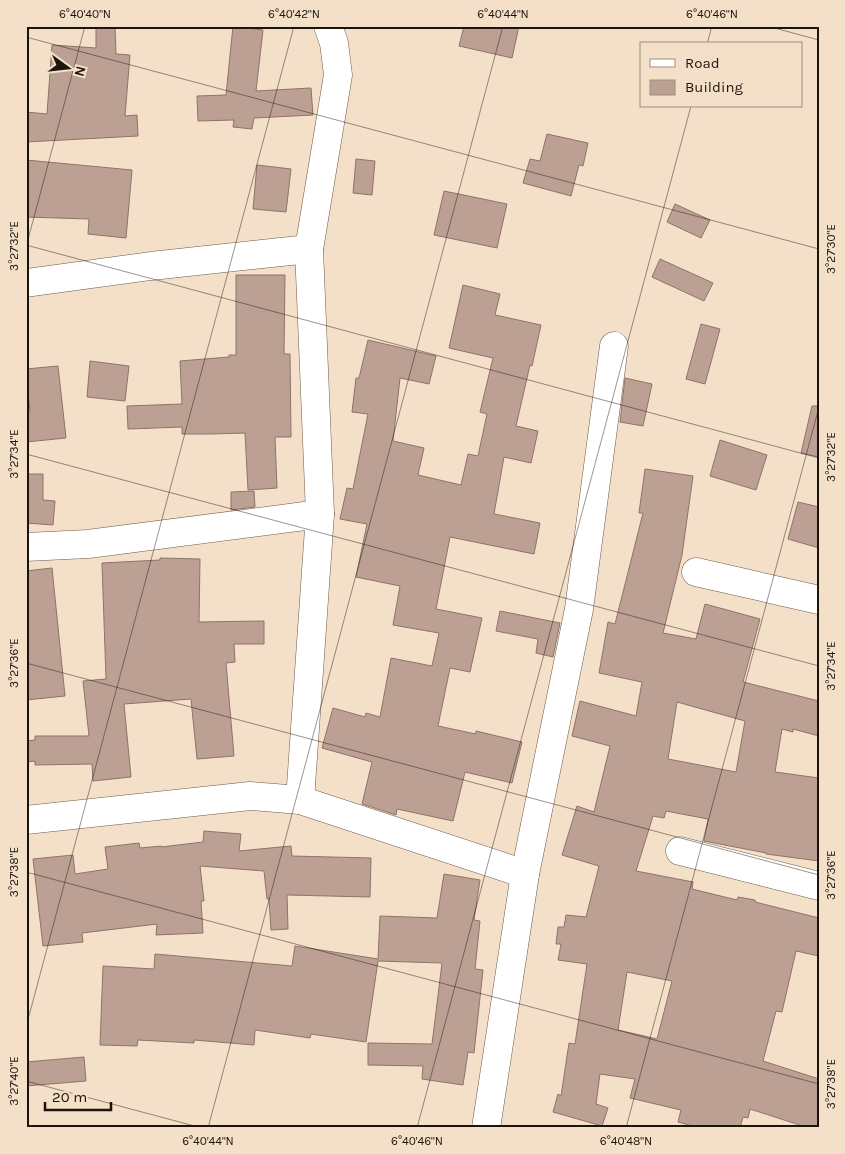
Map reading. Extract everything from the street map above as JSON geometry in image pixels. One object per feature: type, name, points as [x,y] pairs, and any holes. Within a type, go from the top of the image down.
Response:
[{"type":"street","points":[[300,800],[320,514],[309,248],[338,75],[334,43],[328,26]]},
{"type":"street","points":[[26,283],[151,266],[309,248]]},
{"type":"street","points":[[486,1128],[525,874],[579,609],[614,346]]},
{"type":"street","points":[[26,547],[88,544],[320,514]]},
{"type":"street","points":[[696,572],[819,600]]},
{"type":"street","points":[[26,820],[250,796],[300,800],[525,874]]},
{"type":"street","points":[[680,851],[819,886]]},
{"type":"building","points":[[96,26],[115,26],[116,54],[130,55],[125,116],[137,115],[138,136],[26,142],[26,112],[47,114],[52,45],[96,48]]},
{"type":"building","points":[[233,26],[263,30],[256,91],[311,88],[313,115],[254,118],[252,129],[233,127],[234,120],[198,121],[197,96],[226,95]]},
{"type":"building","points":[[464,26],[519,26],[512,58],[459,46]]},
{"type":"building","points":[[547,134],[588,143],[583,166],[579,165],[571,196],[523,183],[530,159],[540,161]]},
{"type":"building","points":[[356,159],[375,161],[372,195],[353,193]]},
{"type":"building","points":[[26,160],[132,170],[126,238],[88,234],[89,219],[26,217]]},
{"type":"building","points":[[257,165],[291,169],[286,212],[253,209]]},
{"type":"building","points":[[444,191],[507,204],[497,248],[434,235]]},
{"type":"building","points":[[675,204],[710,220],[701,238],[667,222]]},
{"type":"building","points":[[660,259],[713,283],[704,301],[652,277]]},
{"type":"building","points":[[236,275],[285,275],[284,354],[290,354],[291,437],[275,437],[277,488],[248,490],[245,433],[182,434],[182,427],[128,429],[127,406],[182,404],[180,361],[236,355]]},
{"type":"building","points":[[463,285],[500,294],[495,315],[541,325],[516,426],[538,431],[531,463],[504,457],[494,514],[540,523],[534,554],[450,537],[436,609],[482,618],[470,672],[450,668],[438,726],[476,734],[476,731],[522,742],[512,783],[465,772],[453,821],[397,809],[396,815],[362,804],[372,762],[322,748],[333,708],[365,717],[366,713],[380,717],[391,658],[432,666],[439,633],[393,625],[400,586],[356,577],[367,524],[340,519],[347,488],[353,489],[368,414],[352,412],[356,378],[359,378],[368,340],[436,356],[429,384],[400,378],[393,441],[424,448],[418,475],[461,485],[468,454],[478,456],[487,414],[480,412],[493,358],[449,348]]},
{"type":"building","points":[[701,324],[720,329],[705,384],[686,379]]},
{"type":"building","points":[[90,361],[129,366],[125,401],[87,397]]},
{"type":"building","points":[[58,366],[66,438],[26,442],[26,412],[30,412],[26,369]]},
{"type":"building","points":[[625,378],[652,384],[643,426],[620,422]]},
{"type":"building","points":[[812,406],[819,406],[819,457],[801,453]]},
{"type":"building","points":[[720,440],[767,455],[756,490],[710,476]]},
{"type":"building","points":[[645,469],[693,476],[682,555],[663,633],[696,639],[705,604],[760,619],[743,682],[819,701],[819,736],[793,729],[793,732],[782,729],[775,772],[819,778],[819,861],[766,854],[704,841],[708,819],[666,811],[664,818],[653,816],[636,871],[693,882],[692,889],[737,900],[738,897],[755,900],[755,902],[819,918],[819,956],[796,951],[782,1012],[776,1011],[763,1061],[819,1079],[819,1128],[809,1128],[750,1109],[748,1118],[743,1117],[740,1128],[699,1128],[678,1122],[681,1110],[630,1098],[635,1079],[600,1074],[596,1104],[608,1108],[602,1126],[553,1112],[558,1094],[561,1096],[569,1043],[575,1044],[587,964],[558,960],[561,944],[556,944],[558,927],[564,927],[566,915],[586,917],[599,866],[562,855],[577,806],[594,812],[610,746],[572,736],[580,701],[636,716],[642,682],[599,673],[608,622],[615,624],[643,513],[639,513]],"holes":[[[677,702],[745,721],[736,772],[668,759]],[[627,972],[672,981],[657,1039],[618,1030]]]},
{"type":"building","points":[[26,474],[43,474],[43,500],[55,501],[53,525],[26,523]]},
{"type":"building","points":[[254,491],[255,507],[231,510],[231,492]]},
{"type":"building","points":[[798,502],[819,507],[819,548],[788,539]]},
{"type":"building","points":[[160,558],[200,559],[199,622],[264,621],[264,644],[234,644],[235,662],[226,663],[234,756],[197,759],[191,699],[124,704],[131,777],[93,781],[92,764],[35,765],[35,761],[26,762],[26,741],[35,740],[35,736],[89,736],[83,681],[106,679],[102,563],[160,560]]},
{"type":"building","points":[[52,568],[65,696],[26,700],[26,571]]},
{"type":"building","points":[[500,611],[560,623],[553,657],[536,653],[538,639],[496,631]]},
{"type":"building","points":[[204,831],[241,834],[239,851],[291,846],[292,856],[371,858],[370,897],[287,895],[288,929],[271,930],[269,899],[267,899],[264,871],[200,866],[204,901],[201,901],[203,933],[156,935],[157,924],[82,933],[83,942],[43,946],[33,859],[73,855],[75,874],[108,869],[105,847],[139,843],[140,848],[161,847],[203,842]]},
{"type":"building","points":[[444,874],[480,880],[474,920],[480,921],[475,969],[483,970],[474,1053],[468,1052],[463,1085],[422,1079],[423,1066],[368,1065],[368,1043],[432,1044],[442,963],[378,961],[366,1042],[311,1034],[310,1038],[255,1030],[254,1045],[194,1040],[194,1043],[138,1040],[137,1046],[100,1045],[103,966],[154,969],[155,954],[292,966],[295,946],[378,959],[380,916],[437,918]]},
{"type":"building","points":[[84,1057],[86,1081],[26,1086],[26,1062]]}]
